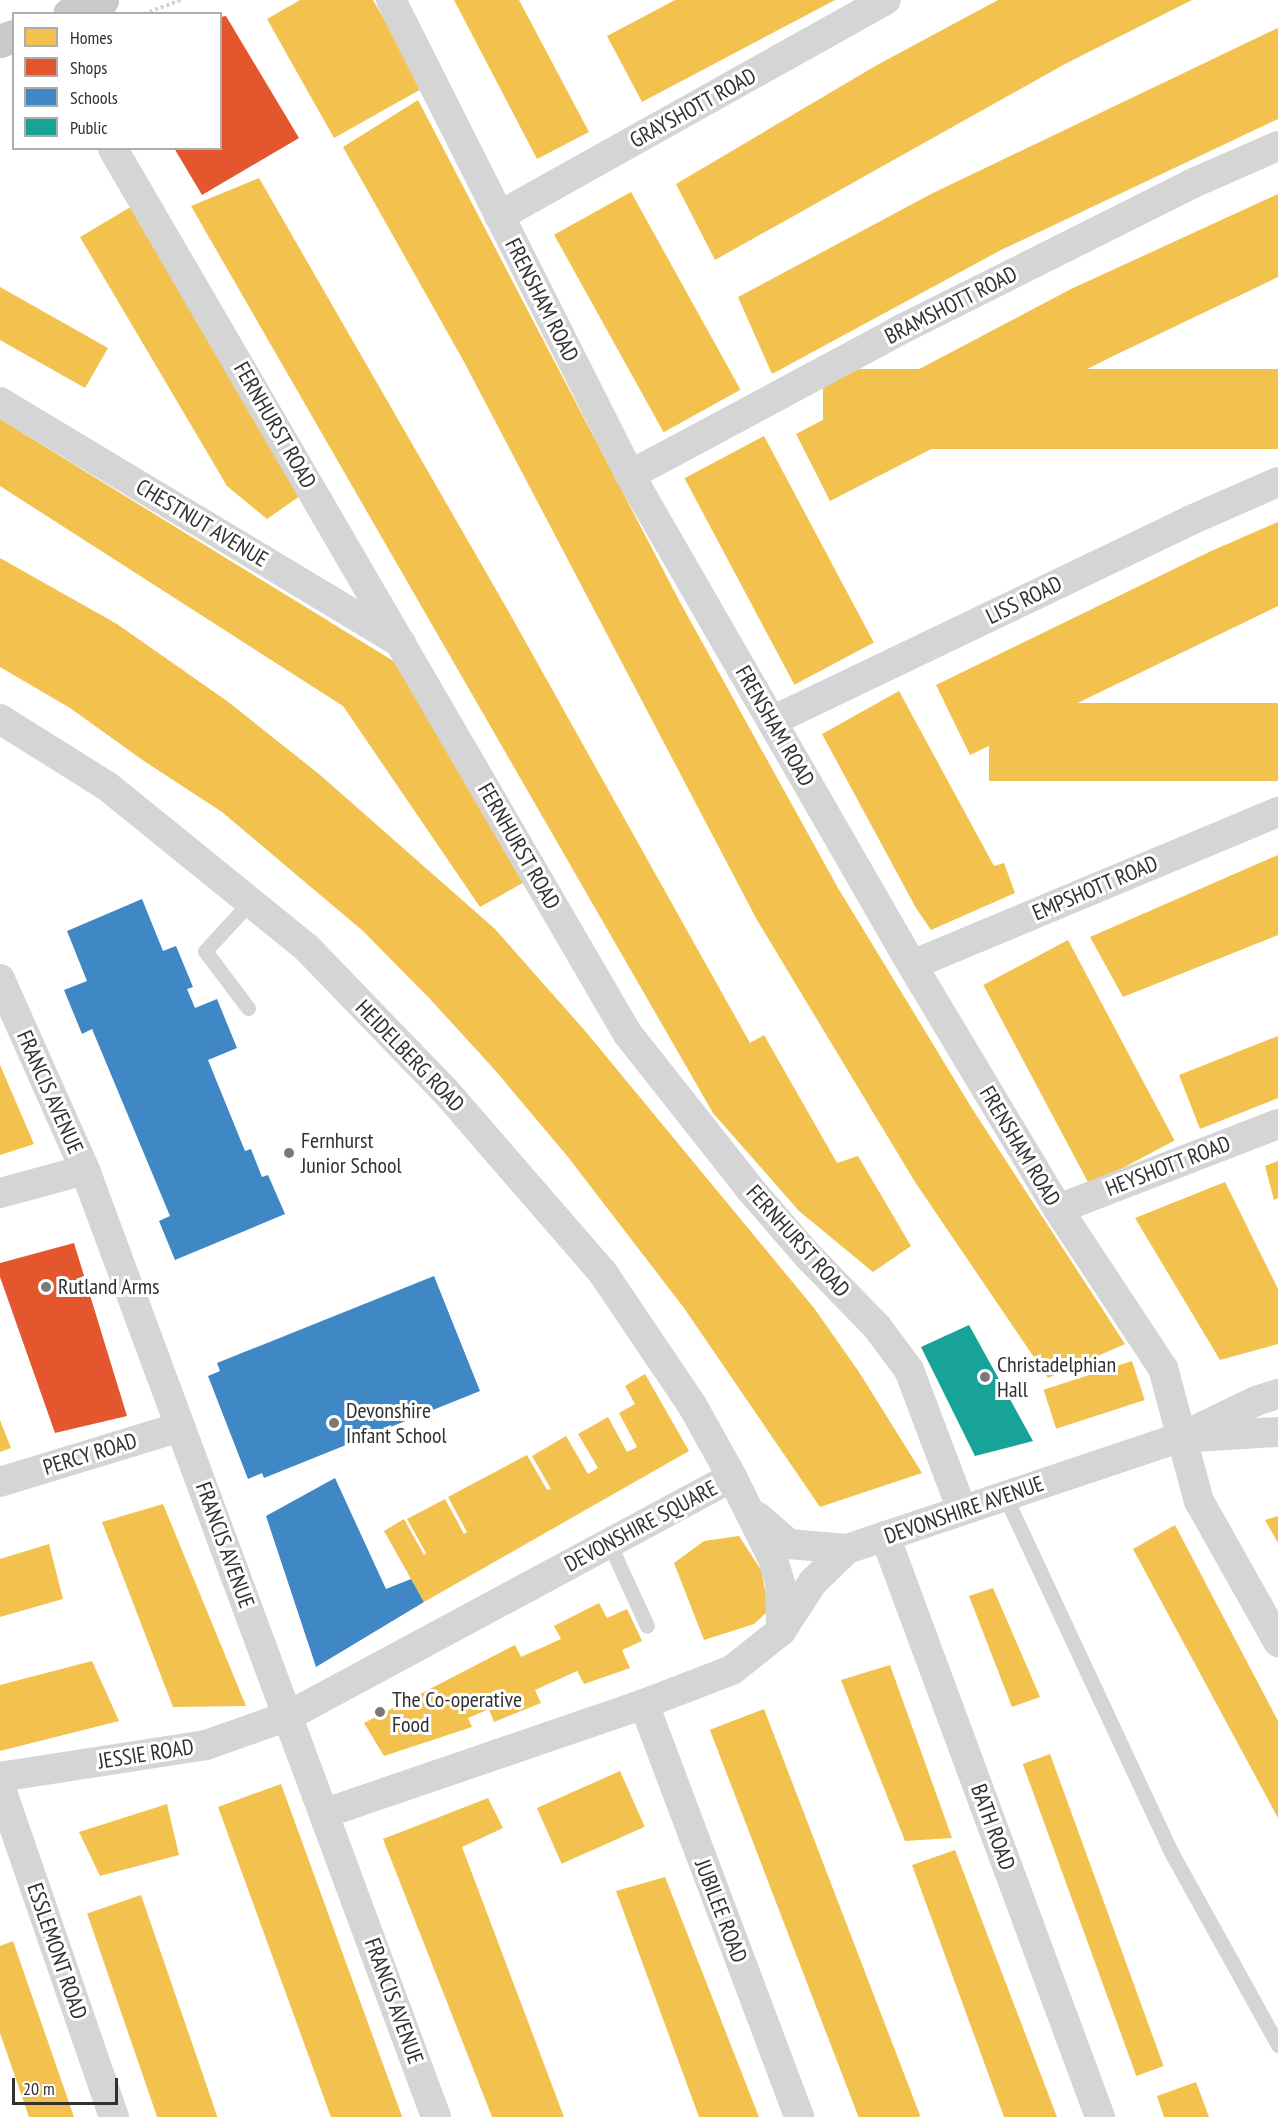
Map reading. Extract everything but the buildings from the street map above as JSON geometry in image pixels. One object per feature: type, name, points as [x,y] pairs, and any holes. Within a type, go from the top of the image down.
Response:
[{"type":"main road","points":[[74,12],[102,0]]},
{"type":"street","name":"FRENSHAM ROAD","points":[[392,0],[630,475],[912,965],[1058,1209],[1164,1368],[1199,1501],[1278,1642]]},
{"type":"street","name":"GRAYSHOTT ROAD","points":[[499,216],[886,0]]},
{"type":"street","name":"BRAMSHOTT ROAD","points":[[630,475],[898,331],[1191,184],[1278,146]]},
{"type":"street","name":"FERNHURST ROAD","points":[[115,150],[627,1033],[750,1189],[809,1257],[877,1327],[909,1370],[963,1510]]},
{"type":"street","name":"CHESTNUT AVENUE","points":[[0,402],[403,645]]},
{"type":"street","name":"LISS ROAD","points":[[772,721],[1191,520],[1278,482]]},
{"type":"street","name":"HEIDELBERG ROAD","points":[[0,719],[107,786],[306,947],[447,1093],[603,1273],[692,1405],[732,1477]]},
{"type":"street","name":"EMPSHOTT ROAD","points":[[912,965],[1278,812]]},
{"type":"street","name":"FRANCIS AVENUE","points":[[0,979],[85,1170],[436,2117]]},
{"type":"street","name":"HEYSHOTT ROAD","points":[[1058,1209],[1278,1124]]},
{"type":"street","points":[[0,1193],[85,1170]]},
{"type":"street","name":"DEVONSHIRE AVENUE","points":[[781,1631],[813,1582],[847,1549],[1181,1437],[1256,1401],[1278,1394]]},
{"type":"street","name":"PERCY ROAD","points":[[0,1482],[180,1426]]},
{"type":"street","name":"DEVONSHIRE AVENUE","points":[[1181,1437],[1278,1432]]},
{"type":"street","name":"DEVONSHIRE SQUARE","points":[[288,1716],[732,1477],[773,1559],[780,1584],[781,1631]]},
{"type":"street","points":[[748,1508],[789,1544],[847,1549]]},
{"type":"street","name":"BATH ROAD","points":[[885,1536],[1100,2117]]},
{"type":"street","points":[[325,1813],[644,1704],[732,1670],[781,1631]]},
{"type":"street","name":"JUBILEE ROAD","points":[[644,1704],[799,2117]]},
{"type":"street","name":"JESSIE ROAD","points":[[0,1777],[206,1745],[288,1716]]},
{"type":"street","name":"ESSLEMONT ROAD","points":[[0,1786],[114,2117]]},
{"type":"lane","points":[[248,1008],[205,951],[250,902]]},
{"type":"lane","points":[[1005,1496],[1170,1852],[1278,2045]]},
{"type":"lane","points":[[609,1543],[646,1626]]},
{"type":"path","points":[[149,12],[180,0]]},
{"type":"place","name":"Fernhurst Junior School","points":[[289,1153]]},
{"type":"place","name":"Rutland Arms","points":[[46,1287]]},
{"type":"place","name":"Christadelphian Hall","points":[[985,1377]]},
{"type":"place","name":"Devonshire Infant School","points":[[334,1423]]},
{"type":"place","name":"The Co-operative Food","points":[[380,1712]]}]
